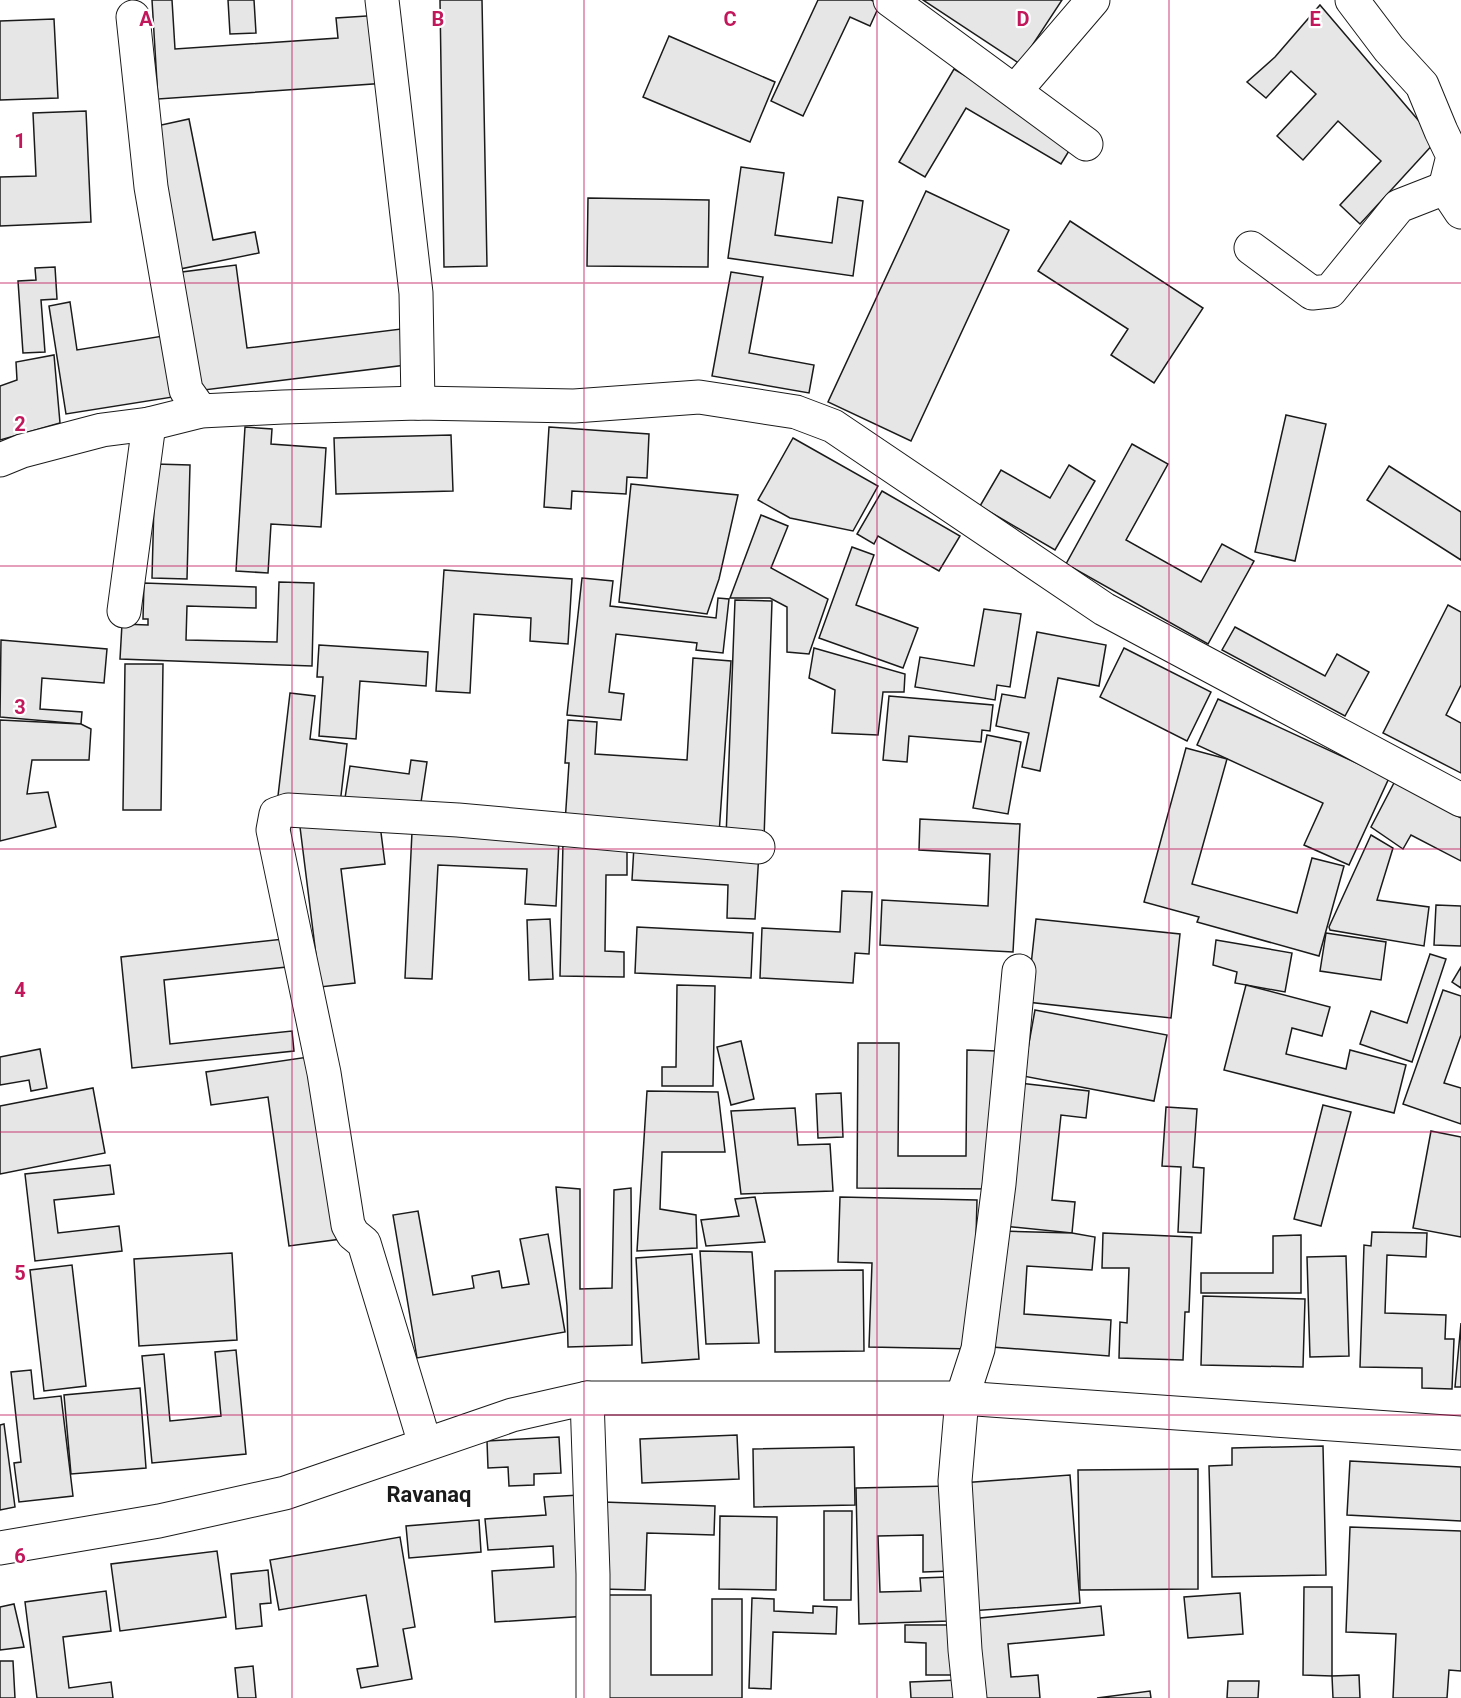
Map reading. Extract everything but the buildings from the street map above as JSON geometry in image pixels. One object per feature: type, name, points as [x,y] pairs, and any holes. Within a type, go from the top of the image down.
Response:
[{"type":"street","points":[[382,0],[416,293],[418,403]]},
{"type":"street","points":[[890,0],[1086,144]]},
{"type":"street","points":[[1015,91],[1093,0]]},
{"type":"street","points":[[1251,248],[1312,293],[1330,291],[1399,206],[1453,200],[1457,152],[1422,85],[1389,49],[1354,1]]},
{"type":"street","points":[[133,17],[151,187],[186,390],[201,411]]},
{"type":"street","points":[[0,460],[22,451],[102,430],[149,424],[201,411],[418,403],[573,406],[699,397],[796,412],[833,426],[1104,609],[1461,800]]},
{"type":"street","points":[[124,611],[149,424]]},
{"type":"street","points":[[425,1443],[364,1243],[353,1234],[348,1225],[324,1073],[273,830],[276,814],[288,810],[458,820],[758,847]]},
{"type":"street","points":[[970,1698],[964,1650],[955,1481],[962,1398],[978,1349],[999,1184],[1019,971]]},
{"type":"street","points":[[587,1398],[593,1575],[593,1698]]},
{"type":"street","points":[[0,1548],[159,1521],[285,1493],[512,1415],[587,1398],[962,1398],[1461,1433]]},
{"type":"district","name":"Ravanaq","points":[[429,1494]]}]
